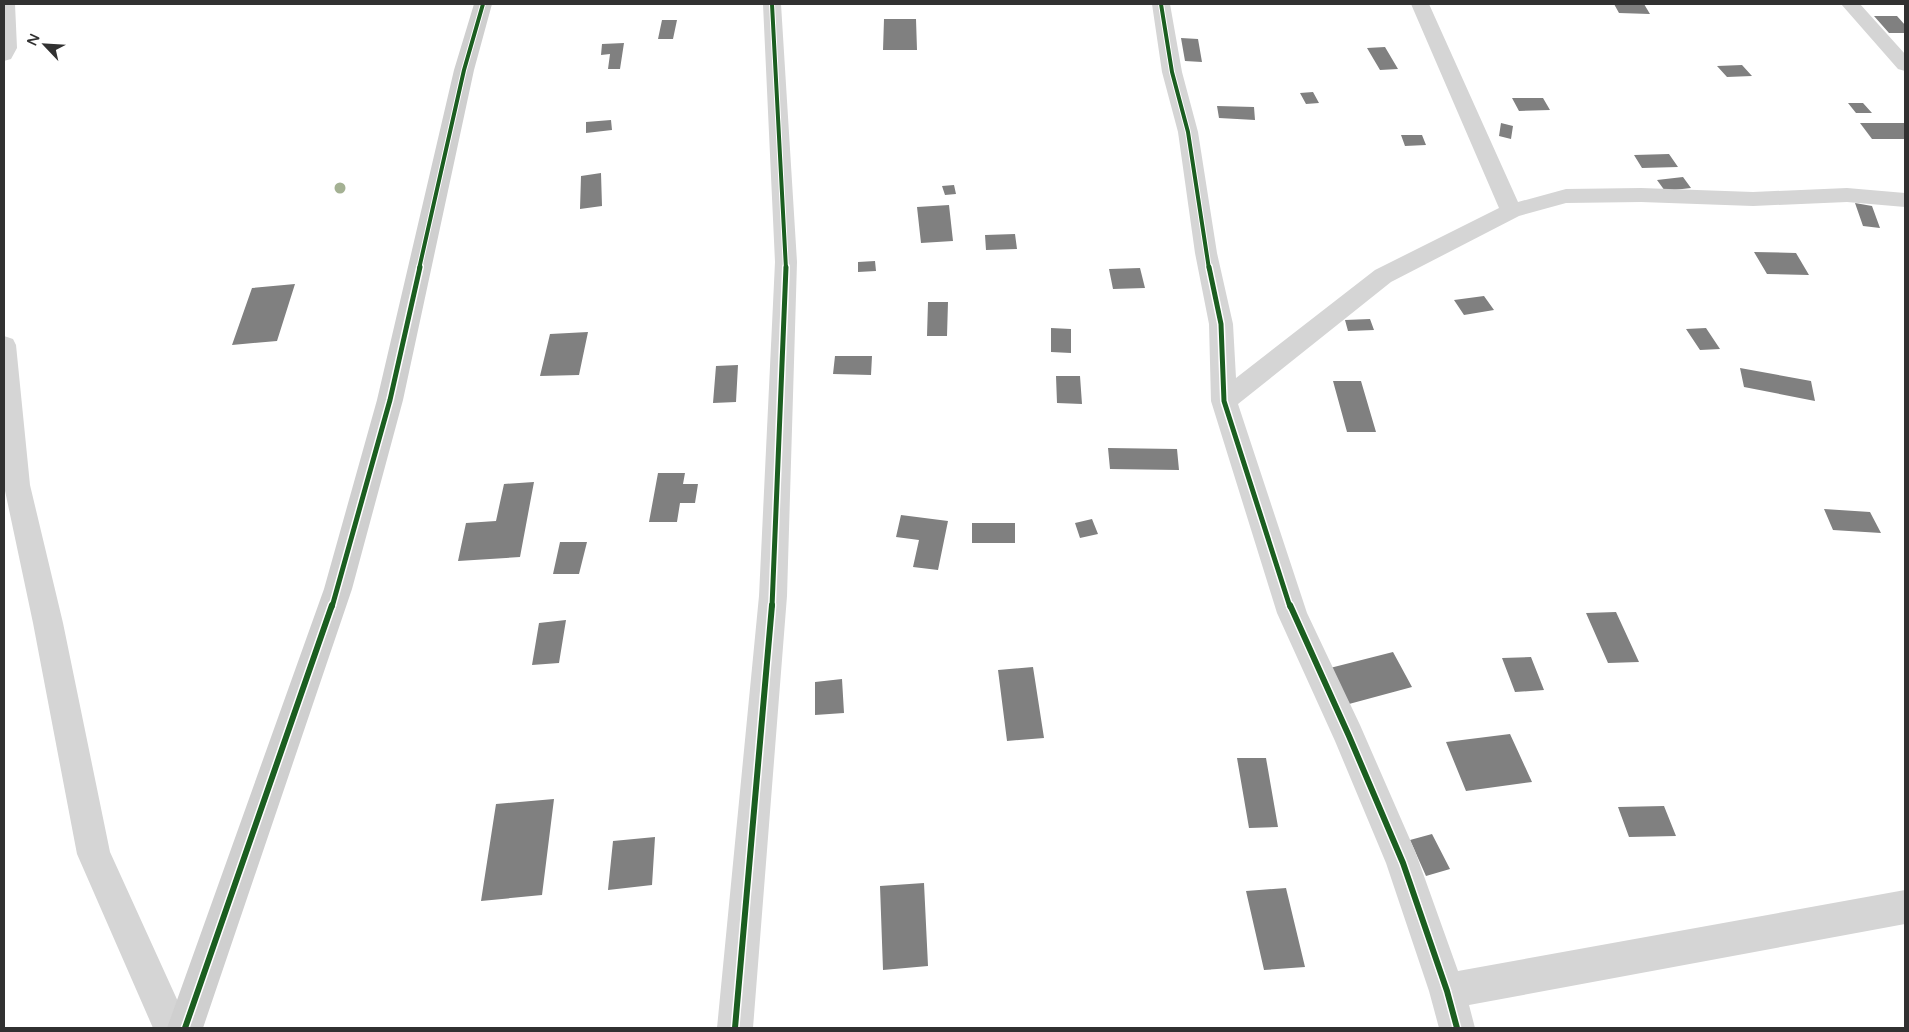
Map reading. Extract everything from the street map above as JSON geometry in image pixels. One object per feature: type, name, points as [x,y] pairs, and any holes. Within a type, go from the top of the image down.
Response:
[{"type":"street","points":[[4,56],[7,48],[6,4]]},
{"type":"street","points":[[736,1028],[773,596],[786,262],[772,4]]},
{"type":"street","points":[[1162,4],[1172,72],[1188,132],[1206,253],[1221,324],[1224,401],[1292,613],[1349,736],[1403,863],[1447,991],[1457,1028]]},
{"type":"street","points":[[1420,4],[1511,211]]},
{"type":"street","points":[[1850,4],[1905,65]]},
{"type":"street","points":[[185,1028],[338,589],[390,400],[478,7]]},
{"type":"street","points":[[1224,401],[1383,276],[1511,211],[1566,196],[1641,195],[1754,199],[1847,195],[1905,200]]},
{"type":"street","points":[[4,345],[17,485],[48,623],[94,854],[172,1028]]},
{"type":"street","points":[[1447,991],[1905,907]]},
{"type":"building","points":[[1614,4],[1644,4],[1650,14],[1619,13]]},
{"type":"building","points":[[1874,16],[1897,16],[1905,25],[1905,33],[1889,33]]},
{"type":"building","points":[[884,19],[916,19],[917,50],[883,50]]},
{"type":"building","points":[[662,20],[677,20],[673,39],[658,39]]},
{"type":"building","points":[[1181,38],[1198,39],[1202,62],[1185,61]]},
{"type":"building","points":[[624,43],[620,69],[608,69],[610,54],[601,55],[602,44]]},
{"type":"building","points":[[1385,47],[1398,69],[1380,70],[1367,48]]},
{"type":"building","points":[[1742,65],[1752,76],[1727,77],[1717,66]]},
{"type":"building","points":[[1313,92],[1319,103],[1306,104],[1300,93]]},
{"type":"building","points":[[1512,98],[1543,98],[1550,110],[1519,111]]},
{"type":"building","points":[[1848,103],[1863,103],[1872,113],[1856,113]]},
{"type":"building","points":[[1217,106],[1254,107],[1255,120],[1219,118]]},
{"type":"building","points":[[611,120],[612,130],[586,133],[586,122]]},
{"type":"building","points":[[1501,123],[1513,126],[1511,139],[1499,136]]},
{"type":"building","points":[[1860,123],[1905,123],[1905,139],[1872,139]]},
{"type":"building","points":[[1401,135],[1422,135],[1426,145],[1405,146]]},
{"type":"building","points":[[1669,154],[1678,167],[1642,168],[1634,155]]},
{"type":"building","points":[[601,173],[602,206],[580,209],[581,176]]},
{"type":"building","points":[[1683,177],[1691,188],[1665,191],[1657,180]]},
{"type":"building","points":[[954,185],[956,194],[945,195],[942,186]]},
{"type":"building","points":[[1855,203],[1872,206],[1880,228],[1863,226]]},
{"type":"building","points":[[949,205],[953,241],[921,243],[917,207]]},
{"type":"building","points":[[1015,234],[1017,249],[986,250],[985,235]]},
{"type":"building","points":[[1754,252],[1796,253],[1809,275],[1767,274]]},
{"type":"building","points":[[875,261],[876,271],[858,272],[858,262]]},
{"type":"building","points":[[1140,268],[1145,288],[1113,289],[1109,269]]},
{"type":"building","points":[[295,284],[277,341],[232,345],[252,288]]},
{"type":"building","points":[[1484,296],[1494,310],[1464,315],[1454,300]]},
{"type":"building","points":[[928,302],[948,302],[947,336],[927,336]]},
{"type":"building","points":[[1370,319],[1374,330],[1348,331],[1345,320]]},
{"type":"building","points":[[1051,328],[1071,329],[1071,353],[1051,352]]},
{"type":"building","points":[[1706,328],[1720,349],[1700,350],[1686,329]]},
{"type":"building","points":[[588,332],[579,375],[540,376],[550,334]]},
{"type":"building","points":[[835,356],[872,356],[871,375],[833,374]]},
{"type":"building","points":[[738,365],[736,402],[713,403],[716,366]]},
{"type":"building","points":[[1740,368],[1811,381],[1815,401],[1744,387]]},
{"type":"building","points":[[1056,376],[1080,376],[1082,404],[1057,403]]},
{"type":"building","points":[[1333,381],[1361,381],[1376,432],[1347,432]]},
{"type":"building","points":[[1108,448],[1177,449],[1179,470],[1110,469]]},
{"type":"building","points":[[658,473],[685,473],[683,484],[698,484],[695,503],[680,503],[677,522],[649,522]]},
{"type":"building","points":[[534,482],[520,557],[458,561],[466,523],[496,521],[504,484]]},
{"type":"building","points":[[1824,509],[1870,512],[1881,533],[1833,530]]},
{"type":"building","points":[[901,515],[948,521],[938,570],[913,567],[919,540],[896,537]]},
{"type":"building","points":[[1092,519],[1098,534],[1080,538],[1075,523]]},
{"type":"building","points":[[972,523],[1015,523],[1015,543],[972,543]]},
{"type":"building","points":[[560,542],[587,542],[579,574],[553,574]]},
{"type":"building","points":[[1616,612],[1639,662],[1608,663],[1586,613]]},
{"type":"building","points":[[566,620],[559,663],[532,665],[539,623]]},
{"type":"building","points":[[1393,652],[1412,687],[1349,704],[1330,668]]},
{"type":"building","points":[[1531,657],[1544,690],[1515,692],[1502,658]]},
{"type":"building","points":[[1033,667],[1044,738],[1007,741],[998,670]]},
{"type":"building","points":[[842,679],[844,713],[815,715],[815,682]]},
{"type":"building","points":[[1510,734],[1532,782],[1466,791],[1446,742]]},
{"type":"building","points":[[1237,758],[1266,758],[1278,827],[1249,828]]},
{"type":"building","points":[[554,799],[542,895],[481,901],[496,804]]},
{"type":"building","points":[[1664,806],[1676,836],[1629,837],[1618,807]]},
{"type":"building","points":[[1432,834],[1450,869],[1426,876],[1410,840]]},
{"type":"building","points":[[655,837],[652,885],[608,890],[613,841]]},
{"type":"building","points":[[924,883],[928,966],[883,970],[880,886]]},
{"type":"building","points":[[1286,888],[1305,967],[1264,970],[1246,891]]},
{"type":"cycle path","points":[[185,1028],[338,589],[390,400],[464,70],[483,4]]},
{"type":"cycle path","points":[[735,1028],[773,596],[786,262],[772,4]]},
{"type":"cycle path","points":[[1161,4],[1172,72],[1188,132],[1206,253],[1221,324],[1224,401],[1292,613],[1349,736],[1403,863],[1447,991],[1457,1028]]}]
